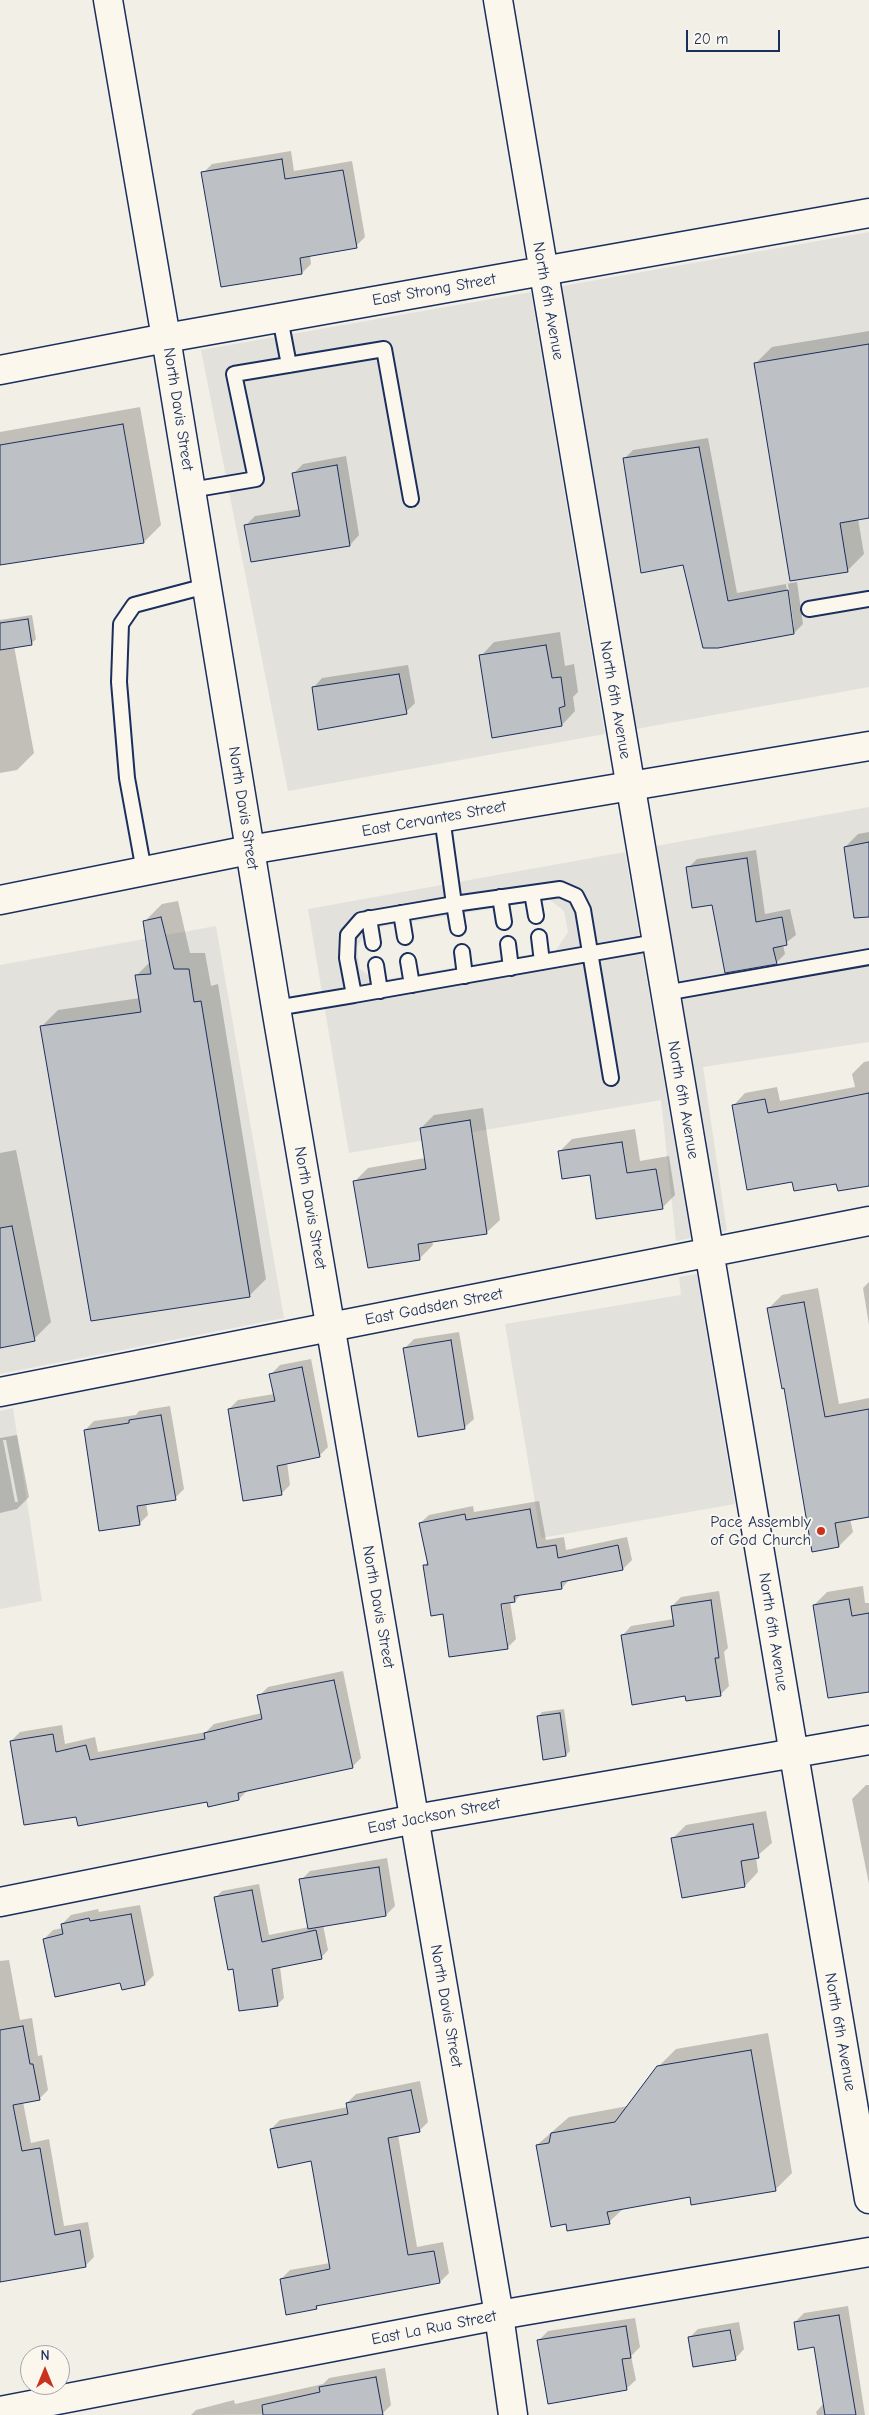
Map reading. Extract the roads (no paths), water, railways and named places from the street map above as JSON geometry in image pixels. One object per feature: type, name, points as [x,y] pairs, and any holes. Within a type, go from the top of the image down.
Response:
[{"type":"street","name":"North Davis Street","points":[[108,0],[166,338],[249,850],[499,2315],[513,2415]]},
{"type":"street","name":"North 6th Avenue","points":[[498,0],[869,2199]]},
{"type":"street","name":"East Strong Street","points":[[0,370],[166,338],[869,213]]},
{"type":"street","name":"East Cervantes Street","points":[[0,900],[249,850],[869,746]]},
{"type":"street","name":"East Gadsden Street","points":[[0,1392],[869,1221]]},
{"type":"street","name":"East Jackson Street","points":[[0,1902],[415,1819],[869,1740]]},
{"type":"street","name":"East La Rua Street","points":[[0,2411],[499,2315],[869,2252]]},
{"type":"lane","points":[[280,318],[289,365]]},
{"type":"lane","points":[[191,490],[256,479],[234,374],[384,349],[410,499]]},
{"type":"lane","points":[[144,871],[127,778],[119,682],[121,624],[134,605],[206,586]]},
{"type":"lane","points":[[809,609],[869,600]]},
{"type":"lane","points":[[442,818],[458,928]]},
{"type":"lane","points":[[354,995],[347,958],[348,935],[360,920],[560,889],[576,896],[582,910],[588,954],[611,1078]]},
{"type":"lane","points":[[532,893],[536,916]]},
{"type":"lane","points":[[500,898],[504,922]]},
{"type":"lane","points":[[401,913],[405,937]]},
{"type":"lane","points":[[369,918],[373,943]]},
{"type":"lane","points":[[539,938],[542,962]]},
{"type":"lane","points":[[276,1008],[656,942]]},
{"type":"lane","points":[[508,944],[511,968]]},
{"type":"lane","points":[[462,952],[466,976]]},
{"type":"lane","points":[[665,992],[869,957]]},
{"type":"lane","points":[[408,961],[412,985]]},
{"type":"lane","points":[[376,966],[380,991]]},
{"type":"place","name":"Pace Assembly of God Church","points":[[821,1531]]}]
